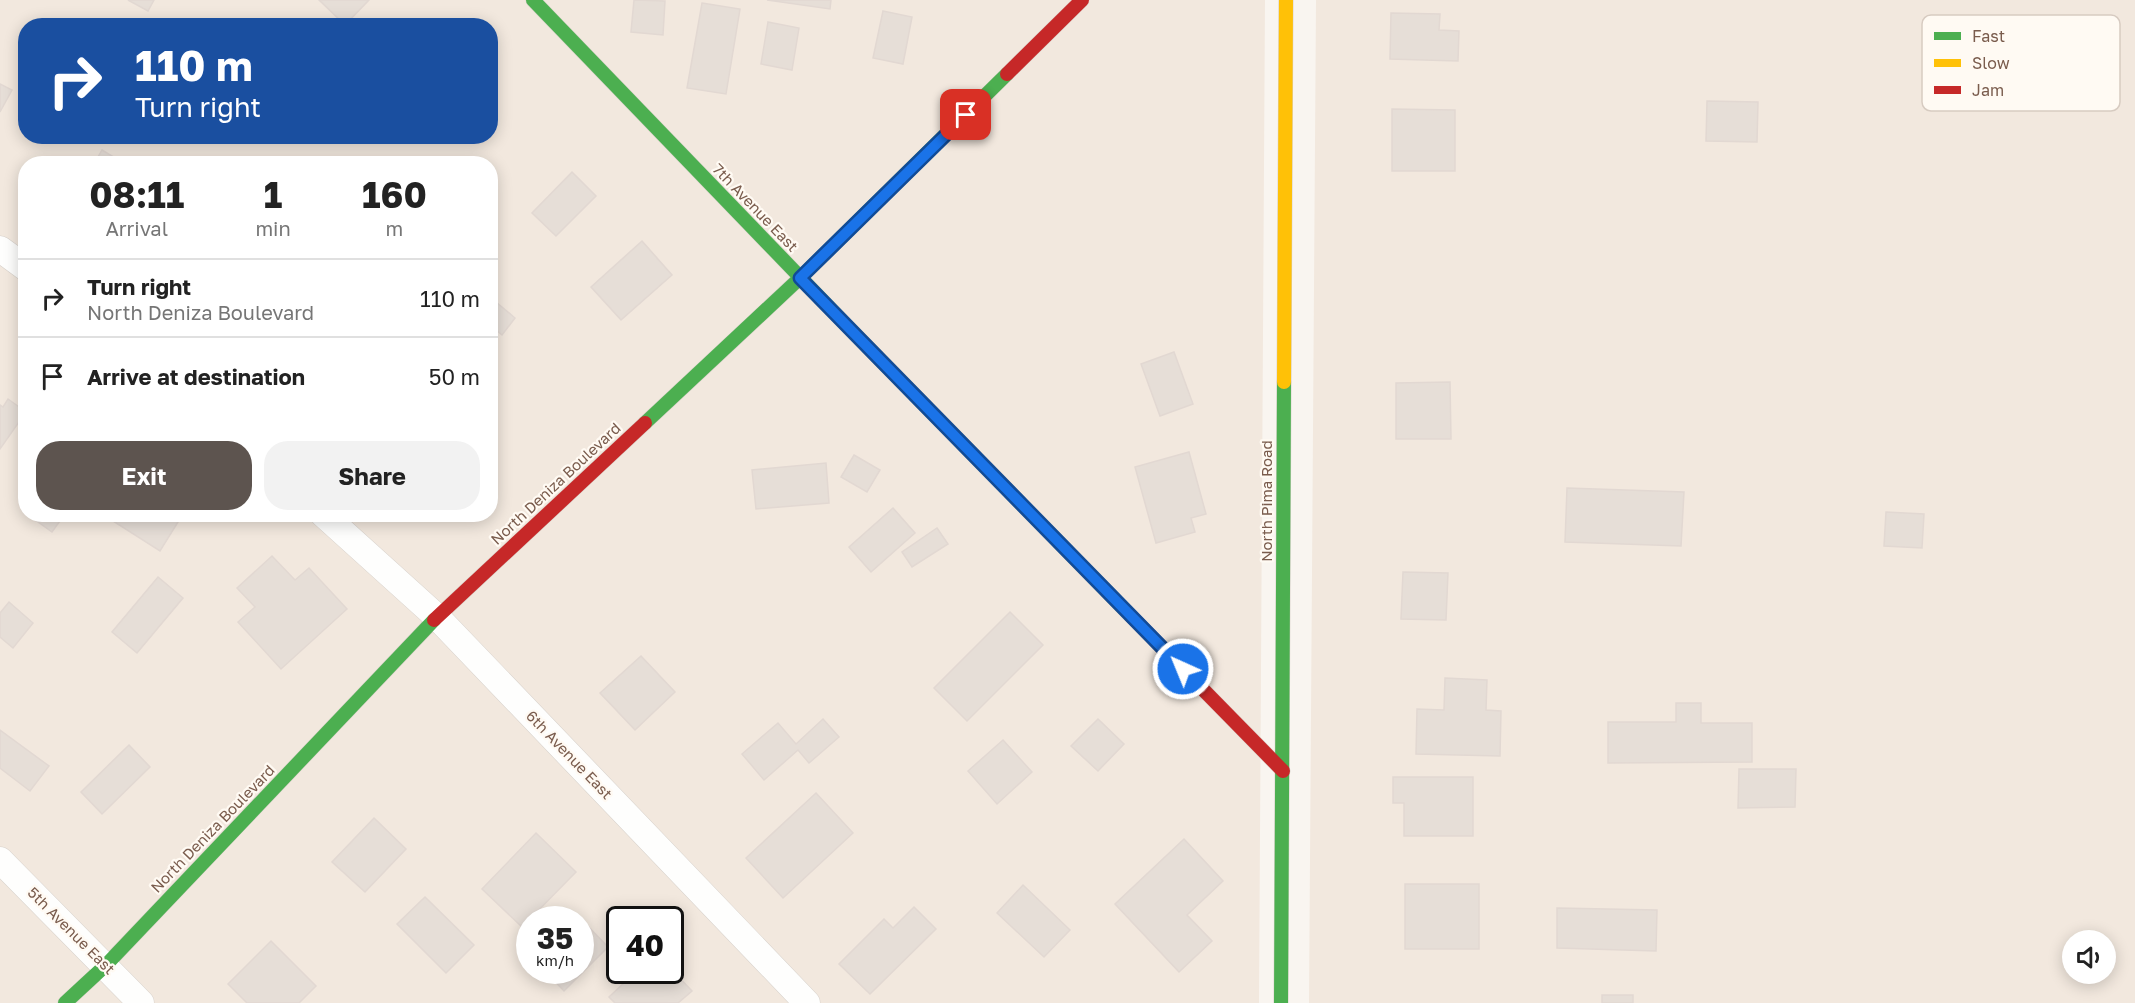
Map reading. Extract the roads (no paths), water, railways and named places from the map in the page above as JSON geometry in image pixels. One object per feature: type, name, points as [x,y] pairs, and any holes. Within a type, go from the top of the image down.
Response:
[{"type":"street","name":"7th Avenue East","points":[[533,0],[800,278],[1283,771]]},
{"type":"street","name":"North Deniza Boulevard","points":[[65,1003],[106,965],[437,617],[800,278],[1082,0]]},
{"type":"street","name":"North Pima Road","points":[[1281,1003],[1286,0]]},
{"type":"street","points":[[0,249],[18,262]]},
{"type":"street","name":"6th Avenue East","points":[[332,522],[437,617],[807,1003]]},
{"type":"street","name":"5th Avenue East","points":[[0,860],[141,1003]]}]
